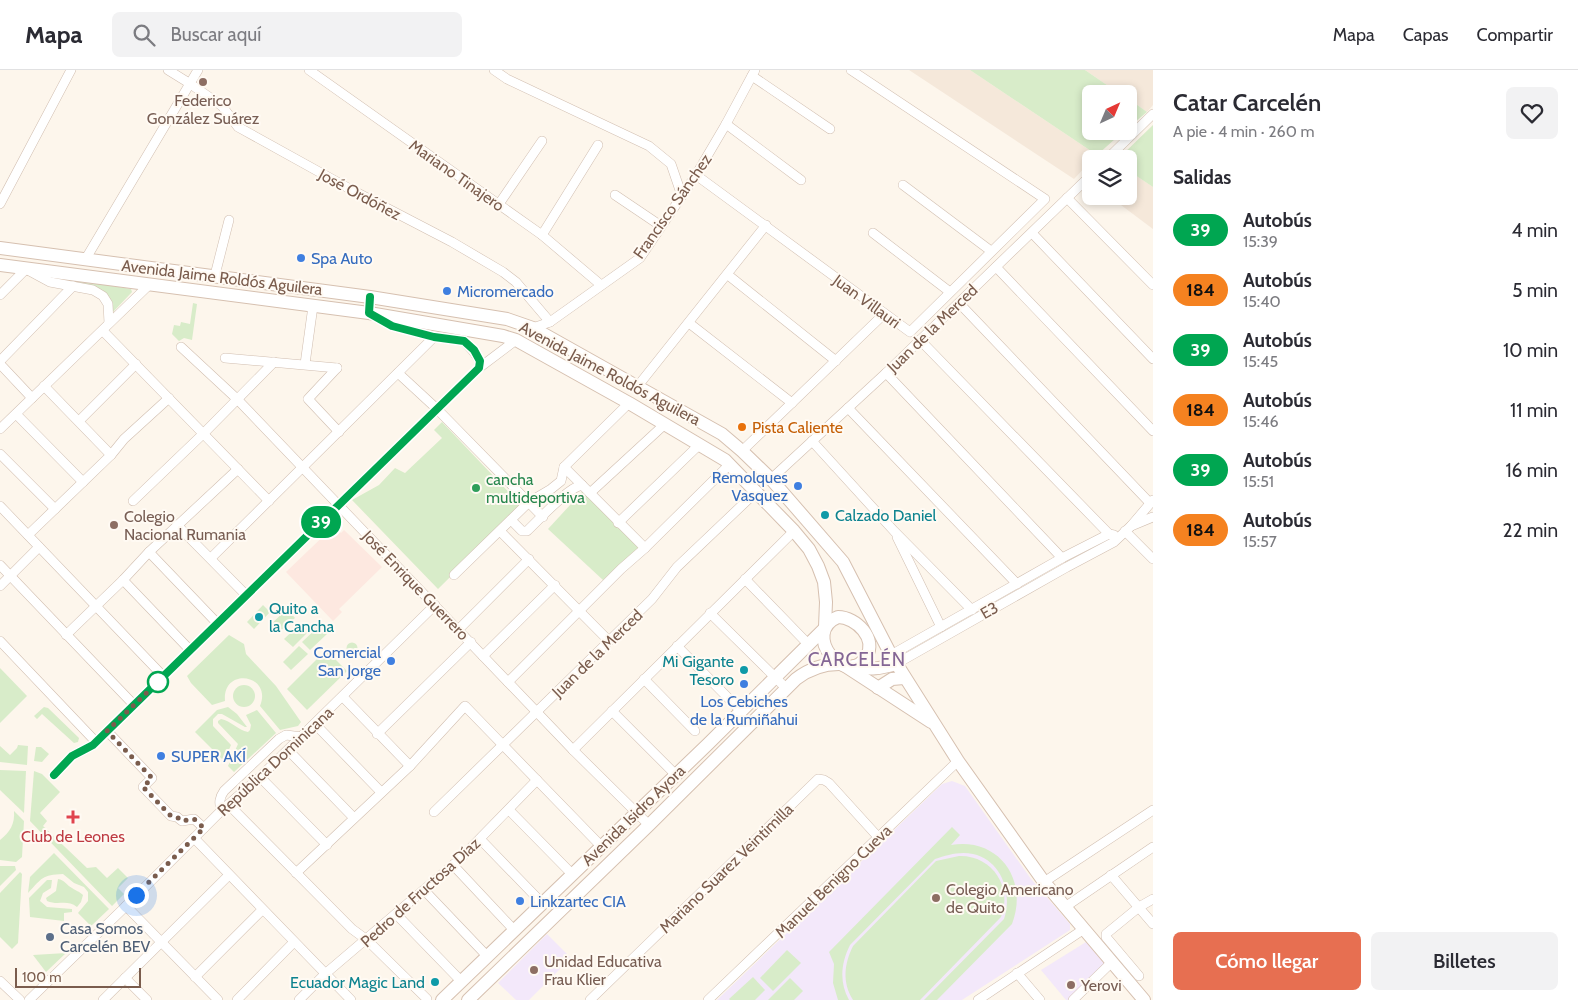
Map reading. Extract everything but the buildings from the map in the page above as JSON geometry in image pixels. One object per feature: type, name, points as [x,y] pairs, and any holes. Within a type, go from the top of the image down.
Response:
[{"type":"street","points":[[0,204],[71,70]]},
{"type":"street","name":"José Ordóñez","points":[[168,70],[222,106],[238,127],[350,189],[452,242],[503,272],[516,282],[550,322]]},
{"type":"street","points":[[85,260],[198,70]]},
{"type":"street","name":"Mariano Tinajero","points":[[310,70],[542,234],[601,285]]},
{"type":"street","points":[[494,70],[507,79],[649,146],[660,153],[671,164],[682,196]]},
{"type":"street","name":"Juan Villauri","points":[[696,174],[910,332],[1045,199],[851,70]]},
{"type":"street","points":[[753,73],[830,129]]},
{"type":"street","name":"Francisco Sánchez","points":[[533,328],[550,322],[640,258],[696,174],[726,124],[753,73]]},
{"type":"street","points":[[1116,150],[1153,114]]},
{"type":"street","points":[[726,124],[801,180]]},
{"type":"street","points":[[499,204],[542,141]]},
{"type":"street","points":[[542,234],[598,145]]},
{"type":"street","name":"Juan de la Merced","points":[[771,479],[886,373],[1082,184]]},
{"type":"street","points":[[903,186],[991,251]]},
{"type":"street","points":[[615,195],[661,226]]},
{"type":"street","points":[[1067,198],[1153,285]]},
{"type":"street","points":[[215,275],[230,220]]},
{"type":"street","points":[[637,387],[766,225]]},
{"type":"street","points":[[873,233],[950,292]]},
{"type":"street","points":[[1032,233],[1153,359]]},
{"type":"street","name":"Avenida Jaime Roldós Aguilera","points":[[0,248],[370,297],[507,319],[533,328],[722,434],[771,479],[843,562],[893,659],[934,725]]},
{"type":"street","name":"Avenida Jaime Roldós Aguilera","points":[[0,265],[369,313],[503,336],[516,340],[700,444],[730,464],[809,549],[824,582],[826,602],[824,628]]},
{"type":"street","points":[[996,267],[1153,431]]},
{"type":"street","points":[[0,295],[26,269],[50,282],[93,290],[103,296],[108,304],[106,327],[136,364],[268,501]]},
{"type":"street","points":[[728,275],[836,360]]},
{"type":"street","points":[[0,429],[149,285]]},
{"type":"street","points":[[32,398],[0,362],[73,286]]},
{"type":"street","points":[[298,304],[299,287]]},
{"type":"street","points":[[370,297],[369,313],[392,326],[434,337],[464,341],[474,350],[480,361],[479,368]]},
{"type":"street","points":[[959,303],[1152,501]]},
{"type":"street","points":[[305,364],[313,306]]},
{"type":"street","points":[[742,451],[884,314]]},
{"type":"street","points":[[689,323],[792,403]]},
{"type":"street","points":[[211,558],[434,337]]},
{"type":"street","points":[[54,775],[72,756],[96,742],[479,368],[516,340]]},
{"type":"street","points":[[920,340],[1109,534],[1125,530],[1153,517]]},
{"type":"street","name":"José Enrique Guerrero","points":[[181,347],[237,399],[573,750],[650,825]]},
{"type":"street","points":[[225,358],[337,368],[308,399],[340,432]]},
{"type":"street","points":[[133,501],[274,362]]},
{"type":"street","points":[[79,421],[136,364]]},
{"type":"street","points":[[398,373],[543,517]]},
{"type":"street","points":[[886,373],[1062,558]]},
{"type":"street","points":[[44,386],[111,455]]},
{"type":"street","points":[[28,535],[111,455],[124,439],[169,398]]},
{"type":"street","points":[[454,575],[529,502],[551,489],[562,478],[564,467],[629,403]]},
{"type":"street","points":[[848,408],[1017,584]]},
{"type":"street","points":[[16,414],[83,482]]},
{"type":"street","points":[[590,493],[665,424]]},
{"type":"street","points":[[812,440],[894,530],[972,610]]},
{"type":"street","points":[[618,523],[700,444]]},
{"type":"street","points":[[0,454],[55,509]]},
{"type":"street","points":[[508,682],[730,464]]},
{"type":"street","points":[[564,467],[645,548]]},
{"type":"street","points":[[66,635],[149,552],[238,469]]},
{"type":"street","points":[[562,478],[568,488],[567,494]]},
{"type":"street","points":[[511,520],[524,532],[567,494],[582,485]]},
{"type":"street","name":"Juan de la Merced","points":[[434,812],[657,593],[677,567],[757,491]]},
{"type":"street","name":"E3","points":[[893,659],[1114,542],[1152,501]]},
{"type":"street","points":[[0,506],[163,676]]},
{"type":"street","points":[[177,525],[246,595]]},
{"type":"street","points":[[894,530],[941,627]]},
{"type":"street","points":[[1125,530],[1153,559]]},
{"type":"street","points":[[500,531],[609,641]]},
{"type":"street","points":[[573,750],[794,531]]},
{"type":"street","name":"E3","points":[[846,666],[866,670],[877,669],[941,627],[1062,558],[1109,534]]},
{"type":"street","points":[[0,586],[40,547]]},
{"type":"street","points":[[149,552],[217,624]]},
{"type":"street","points":[[458,630],[529,560]]},
{"type":"street","points":[[0,565],[134,705]]},
{"type":"street","points":[[745,579],[809,645]]},
{"type":"street","points":[[123,580],[190,650]]},
{"type":"street","points":[[483,656],[554,585]]},
{"type":"street","name":"República Dominicana","points":[[31,999],[221,811],[260,777],[343,698],[435,606]]},
{"type":"street","points":[[710,614],[787,689]]},
{"type":"street","points":[[893,659],[866,636],[857,624],[845,617],[831,620],[824,628],[823,637],[830,655],[934,725],[1044,882],[1144,1000],[1153,995]]},
{"type":"street","name":"Avenida Isidro Ayora","points":[[442,1000],[637,813],[809,645],[824,628]]},
{"type":"street","points":[[846,666],[861,663],[867,656],[870,647],[866,636]]},
{"type":"street","points":[[0,641],[96,742]]},
{"type":"street","points":[[377,734],[471,642]]},
{"type":"street","points":[[677,646],[740,711]]},
{"type":"street","name":"Avenida Isidro Ayora","points":[[468,1000],[650,825],[805,672],[827,664],[846,666]]},
{"type":"street","points":[[878,688],[892,679],[904,678]]},
{"type":"street","points":[[644,679],[695,731]]},
{"type":"street","points":[[343,698],[410,766]]},
{"type":"street","points":[[296,873],[410,766],[466,706],[601,846]]},
{"type":"street","points":[[612,711],[675,774]]},
{"type":"street","points":[[315,724],[381,792]]},
{"type":"street","points":[[107,731],[152,778],[143,787],[171,816],[177,817],[182,821],[194,819],[204,828]]},
{"type":"street","points":[[221,811],[221,796],[224,791],[279,739],[286,736],[302,736]]},
{"type":"street","points":[[288,750],[354,818]]},
{"type":"street","name":"Manuel Benigno Cueva","points":[[708,1000],[958,761]]},
{"type":"street","points":[[260,777],[327,845]]},
{"type":"street","name":"Mariano Suarez Veintimilla","points":[[590,1000],[818,779],[829,783],[879,838]]},
{"type":"street","name":"Pedro de Fructosa Díaz","points":[[299,1000],[325,974],[453,865],[537,780]]},
{"type":"street","points":[[229,805],[352,929],[367,940],[427,999]]},
{"type":"street","points":[[508,810],[572,874]]},
{"type":"street","points":[[1044,882],[1153,810]]},
{"type":"street","points":[[194,838],[351,1000]]},
{"type":"street","points":[[480,839],[554,918]]},
{"type":"street","points":[[1065,907],[1153,847]]},
{"type":"street","points":[[453,865],[514,930]]},
{"type":"street","points":[[103,1000],[229,875]]},
{"type":"street","points":[[1111,875],[1153,924]]},
{"type":"street","points":[[424,890],[487,956]]},
{"type":"street","points":[[1138,976],[1106,937],[1108,933],[1139,907],[1153,899]]},
{"type":"street","points":[[126,906],[218,1000]]},
{"type":"street","points":[[195,977],[262,910]]},
{"type":"street","points":[[396,914],[461,981]]},
{"type":"street","points":[[978,1000],[1084,929]]},
{"type":"street","points":[[236,1000],[294,942]]},
{"type":"street","points":[[1072,1000],[1112,962]]},
{"type":"street","points":[[1017,973],[1040,1000]]},
{"type":"street","points":[[125,978],[147,1000]]},
{"type":"street","points":[[0,981],[20,1000]]},
{"type":"shaded area","points":[[909,70],[970,70],[1090,150],[1082,150],[1082,171],[1074,179]]},
{"type":"shaded area","points":[[1085,70],[1153,70],[1153,105],[1147,112],[1138,106],[1138,85],[1107,85]]},
{"type":"shaded area","points":[[1137,176],[1153,187],[1153,229],[1121,205],[1137,205]]},
{"type":"shaded area","points":[[334,526],[341,533],[344,530],[382,567],[339,609],[342,612],[333,621],[286,572]]},
{"type":"shaded area","name":"Colegio Americano de Quito","points":[[952,781],[965,786],[1031,879],[1070,924],[1070,930],[962,1000],[717,1000],[942,784]]},
{"type":"shaded area","name":"Unidad Educativa Frau Klier","points":[[547,934],[571,958],[529,1000],[516,1000],[498,983]]},
{"type":"shaded area","name":"Yerovi","points":[[1086,942],[1107,966],[1072,1000],[1066,1000],[1041,970]]},
{"type":"green space","points":[[970,70],[1085,70],[1107,85],[1082,85],[1082,140],[1114,140],[1103,150],[1090,150]]},
{"type":"green space","points":[[1138,106],[1147,112],[1138,120]]},
{"type":"green space","points":[[1153,125],[1153,187],[1137,176],[1137,150],[1127,150]]},
{"type":"green space","points":[[58,277],[131,289],[132,292],[113,312],[111,302],[58,281]]},
{"type":"green space","points":[[193,303],[197,304],[192,340],[184,338],[179,341],[172,334],[174,325],[180,326],[181,322],[190,324]]},
{"type":"green space","points":[[442,422],[522,506],[438,589],[352,500],[379,485],[395,468],[405,473],[442,438],[434,430]]},
{"type":"green space","points":[[583,491],[640,546],[603,580],[548,529]]},
{"type":"green space","points":[[263,605],[270,612],[254,629],[247,622]]},
{"type":"green space","points":[[287,609],[295,618],[278,633],[270,625]]},
{"type":"green space","points":[[301,623],[309,631],[293,647],[284,639]]},
{"type":"green space","points":[[319,626],[327,634],[310,650],[302,642]]},
{"type":"green space","points":[[229,635],[244,644],[246,654],[276,686],[301,722],[298,726],[280,730],[260,706],[262,695],[260,687],[254,681],[246,678],[238,679],[231,683],[226,690],[225,701],[212,705],[191,683],[187,676]]},
{"type":"green space","points":[[352,642],[358,648],[352,654],[346,648]]},
{"type":"green space","points":[[299,646],[308,654],[291,670],[283,662]]},
{"type":"green space","points":[[326,650],[347,671],[307,710],[287,689]]},
{"type":"green space","points":[[0,668],[27,696],[0,723]]},
{"type":"green space","points":[[244,685],[254,692],[255,696],[248,706],[244,707],[234,700],[233,696],[240,686]]},
{"type":"green space","points":[[44,707],[48,708],[79,738],[78,742],[74,743],[42,714],[37,719],[34,716]]},
{"type":"green space","points":[[228,707],[237,714],[247,727],[222,714],[218,714],[213,719],[213,726],[231,745],[224,761],[195,732],[217,710]]},
{"type":"green space","points":[[257,710],[276,733],[234,772],[228,766],[238,744],[218,721],[221,719],[225,720],[248,732],[251,725],[246,715]]},
{"type":"green space","points":[[18,745],[28,746],[27,765],[0,762],[0,746],[10,755]]},
{"type":"green space","points":[[36,747],[41,747],[49,754],[42,762],[34,761]]},
{"type":"green space","points":[[0,770],[26,771],[24,813],[0,790]]},
{"type":"green space","points":[[34,771],[42,774],[60,792],[40,813],[47,821],[43,826],[87,868],[96,867],[107,878],[118,868],[128,878],[118,888],[124,894],[112,906],[30,821]]},
{"type":"green space","points":[[14,811],[24,821],[22,857],[16,862],[0,860],[0,840],[11,827],[14,820]]},
{"type":"green space","points":[[952,827],[960,835],[951,845],[968,844],[983,848],[996,855],[1006,865],[1013,878],[1016,892],[1016,908],[1012,924],[937,1000],[924,1000],[1004,919],[1007,899],[1006,889],[997,870],[983,857],[963,853],[935,859],[850,945],[842,972],[849,1000],[838,1000],[833,983],[834,964],[829,952]]},
{"type":"green space","points":[[54,853],[109,909],[91,926],[78,913],[88,901],[88,892],[84,887],[74,883],[63,874],[46,876],[28,893],[30,877]]},
{"type":"green space","points":[[959,856],[971,857],[981,861],[997,875],[1002,884],[1004,895],[1001,917],[920,1000],[853,1000],[847,987],[846,967],[853,946],[936,861]]},
{"type":"green space","points":[[0,866],[15,866],[16,870],[0,886]]},
{"type":"green space","points":[[20,872],[22,874],[18,943],[12,949],[0,937],[0,893]]},
{"type":"green space","points":[[58,879],[83,895],[77,907],[70,903],[47,901],[46,898],[56,891]]},
{"type":"green space","points":[[47,880],[52,880],[51,888],[43,893],[40,901],[47,907],[72,909],[72,912],[64,913],[64,921],[30,917],[29,898]]},
{"type":"green space","points":[[787,950],[801,963],[773,991],[760,978]]},
{"type":"green space","points":[[66,953],[46,972],[33,955]]},
{"type":"green space","points":[[753,977],[765,990],[755,1000],[729,999]]},
{"type":"green space","points":[[790,978],[803,991],[794,1000],[768,1000]]},
{"type":"bus line","name":"39","points":[[54,775],[72,756],[93,745],[479,368],[480,361],[474,350],[464,341],[434,337],[392,326],[369,313],[370,297]]},
{"type":"place","name":"Federico González Suárez","points":[[203,82]]},
{"type":"place","name":"Spa Auto","points":[[301,258]]},
{"type":"place","name":"Micromercado","points":[[447,291]]},
{"type":"place","name":"Pista Caliente","points":[[742,427]]},
{"type":"place","name":"Remolques Vasquez","points":[[798,486]]},
{"type":"place","name":"cancha multideportiva","points":[[476,488]]},
{"type":"place","name":"Calzado Daniel","points":[[825,515]]},
{"type":"place","name":"Colegio Nacional Rumania","points":[[114,525]]},
{"type":"place","name":"Quito a la Cancha","points":[[259,617]]},
{"type":"place","name":"Comercial San Jorge","points":[[391,661]]},
{"type":"place","name":"Mi Gigante Tesoro","points":[[744,670]]},
{"type":"place","name":"Los Cebiches de la Rumiñahui","points":[[744,684]]},
{"type":"place","name":"SUPER AKÍ","points":[[161,756]]},
{"type":"place","name":"Club de Leones","points":[[73,817]]},
{"type":"place","name":"Colegio Americano de Quito","points":[[936,898]]},
{"type":"place","name":"Linkzartec CIA","points":[[520,901]]},
{"type":"place","name":"Casa Somos Carcelén BEV","points":[[50,937]]},
{"type":"place","name":"Unidad Educativa Frau Klier","points":[[534,970]]},
{"type":"place","name":"Ecuador Magic Land","points":[[435,982]]},
{"type":"place","name":"Yerovi","points":[[1071,985]]},
{"type":"district","name":"CARCELÉN","points":[[857,659]]},
{"type":"route","points":[[136,895],[204,828],[194,819],[182,821],[177,817],[171,816],[143,787],[152,778],[107,731],[158,682]]}]
